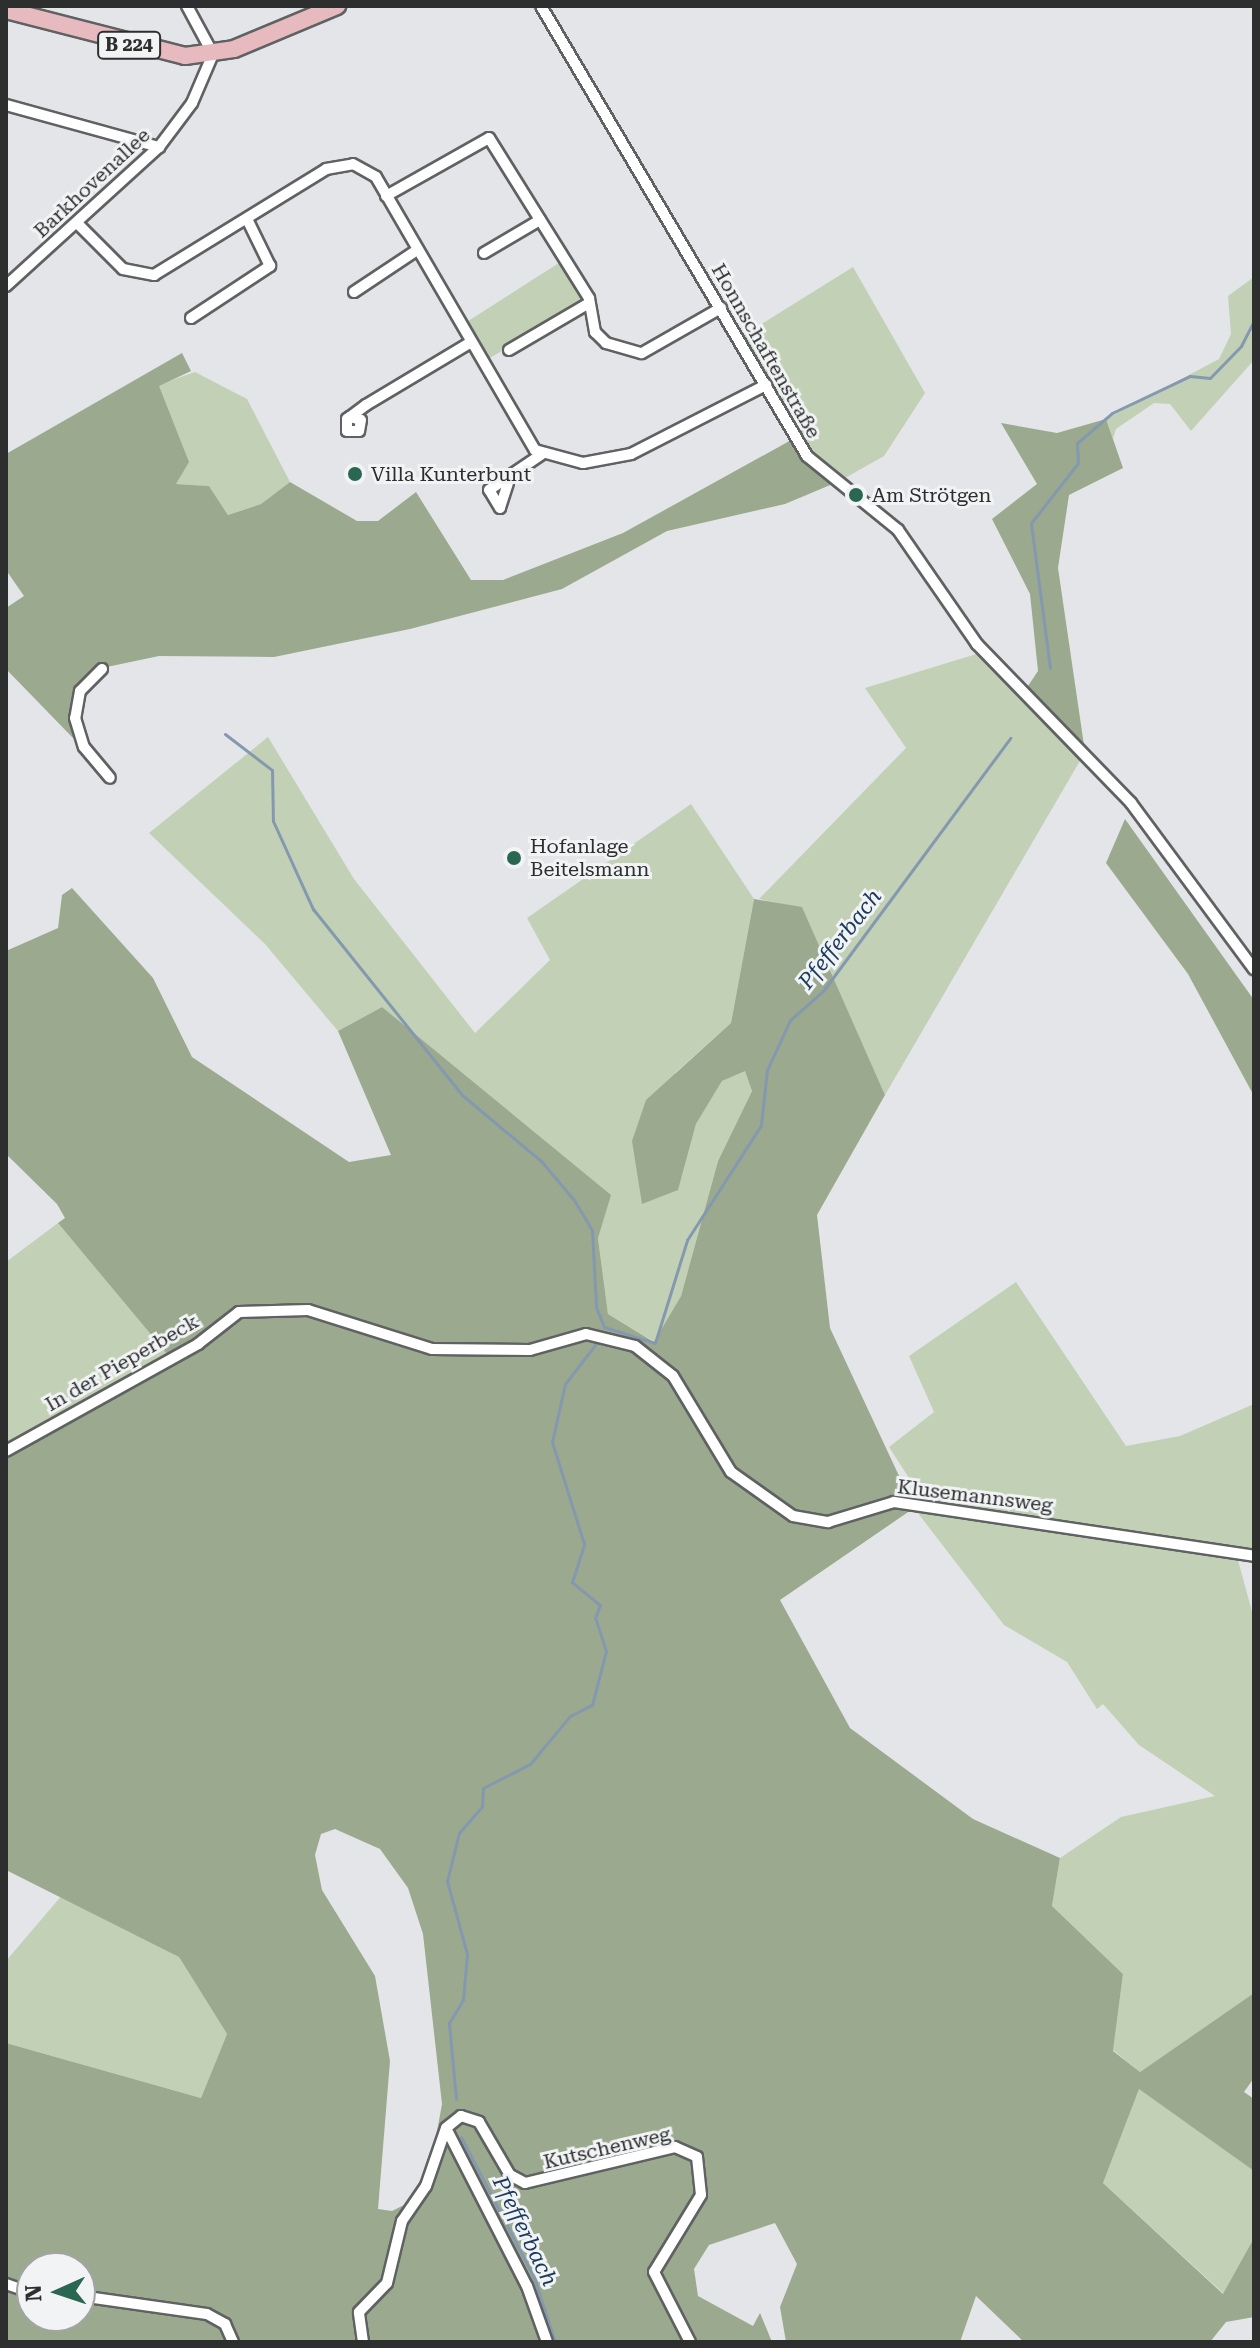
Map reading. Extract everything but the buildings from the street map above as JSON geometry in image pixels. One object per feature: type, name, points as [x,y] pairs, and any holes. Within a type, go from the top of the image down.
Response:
[{"type":"main road","name":"B 224","points":[[6,10],[161,54],[213,54],[337,6]]},
{"type":"street","points":[[187,6],[213,54]]},
{"type":"street","name":"Honnschaftenstraße","points":[[541,6],[807,456],[898,530],[977,644],[1131,803],[1254,969]]},
{"type":"street","name":"Barkhovenallee","points":[[6,286],[159,147],[208,76],[213,54]]},
{"type":"street","points":[[6,105],[159,147]]},
{"type":"street","points":[[386,196],[489,138],[589,303],[600,339],[638,353],[721,308]]},
{"type":"street","points":[[77,223],[123,269],[144,276],[343,163],[370,172],[528,445],[542,454],[583,463],[631,454],[766,385]]},
{"type":"street","points":[[191,318],[270,266],[247,219]]},
{"type":"street","points":[[484,253],[540,220]]},
{"type":"street","points":[[354,292],[414,252]]},
{"type":"street","points":[[509,350],[589,303]]},
{"type":"street","points":[[350,417],[468,344]]},
{"type":"street","points":[[508,483],[542,454]]},
{"type":"street","points":[[102,669],[80,691],[75,718],[84,747],[110,778]]},
{"type":"street","name":"In der Pieperbeck","points":[[6,1451],[198,1344],[239,1312],[330,1312],[442,1350]]},
{"type":"street","name":"Klusemannsweg","points":[[442,1350],[530,1350],[586,1334],[635,1346],[673,1376],[731,1472],[793,1516],[828,1522],[894,1502],[1254,1556]]},
{"type":"street","name":"Kutschenweg","points":[[446,2128],[458,2116],[479,2122],[510,2175],[530,2183],[675,2147],[691,2151],[704,2185],[654,2272],[690,2342]]},
{"type":"street","points":[[363,2342],[359,2312],[387,2283],[402,2221],[426,2186],[446,2128]]},
{"type":"street","points":[[446,2128],[527,2286],[547,2342]]},
{"type":"street","points":[[96,2298],[207,2314],[225,2324],[233,2342]]},
{"type":"green space","points":[[562,261],[587,302],[488,359],[462,325]]},
{"type":"green space","points":[[853,267],[925,393],[884,456],[838,482],[821,469],[739,338]]},
{"type":"green space","points":[[1254,277],[1254,360],[1191,431],[1170,404],[1154,403],[1116,429],[1113,439],[1106,419],[1219,359],[1231,334],[1228,296]]},
{"type":"green space","points":[[182,353],[191,371],[159,386],[189,462],[176,484],[209,486],[228,515],[261,504],[290,482],[357,521],[378,521],[416,492],[471,580],[503,580],[623,533],[793,439],[835,483],[785,504],[667,531],[562,589],[410,629],[274,657],[159,656],[102,668],[84,684],[73,738],[6,669],[6,608],[24,596],[6,570],[6,454]]},
{"type":"green space","points":[[195,372],[247,399],[290,482],[261,504],[228,515],[209,486],[176,484],[188,462],[158,385]]},
{"type":"green space","points":[[1106,419],[1123,468],[1069,495],[1058,568],[1085,752],[1024,692],[1038,671],[1030,594],[992,519],[1037,484],[1001,423],[1057,433]]},
{"type":"green space","points":[[983,652],[1084,754],[885,1095],[802,908],[759,899],[906,748],[865,688]]},
{"type":"green space","points":[[268,737],[354,879],[475,1033],[550,960],[527,918],[691,804],[754,899],[731,1023],[675,1073],[678,1189],[696,1124],[722,1081],[745,1070],[752,1091],[718,1161],[681,1296],[655,1342],[608,1314],[598,1238],[382,1007],[338,1031],[265,944],[149,833]]},
{"type":"green space","points":[[1125,819],[1254,1000],[1254,1096],[1188,974],[1106,863]]},
{"type":"green space","points":[[72,888],[153,978],[192,1057],[349,1162],[391,1155],[338,1031],[382,1007],[611,1195],[598,1238],[608,1314],[654,1342],[681,1296],[718,1161],[752,1091],[745,1071],[722,1081],[696,1124],[678,1190],[642,1204],[632,1141],[646,1100],[731,1023],[754,899],[802,907],[885,1095],[817,1215],[830,1328],[914,1508],[780,1600],[850,1728],[973,1819],[1060,1858],[1052,1906],[1123,1974],[1113,2051],[1140,2072],[1254,1993],[1254,2078],[1244,2092],[1254,2099],[1254,2171],[1139,2089],[1103,2183],[1223,2294],[1254,2238],[1254,2317],[1226,2322],[1210,2342],[1024,2342],[976,2296],[960,2342],[786,2342],[780,2307],[797,2264],[775,2223],[709,2245],[694,2269],[698,2296],[753,2326],[760,2313],[772,2342],[6,2342],[6,2043],[201,2098],[227,2034],[179,1957],[6,1870],[8,1453],[174,1362],[58,1223],[65,1218],[57,1204],[6,1154],[6,951],[58,928],[62,895]],"holes":[[[335,1829],[380,1849],[408,1888],[423,1934],[442,2104],[431,2164],[406,2204],[392,2211],[378,2209],[390,2061],[375,1976],[322,1890],[315,1855],[321,1834]]]},
{"type":"green space","points":[[58,1223],[169,1353],[6,1444],[6,1262]]},
{"type":"green space","points":[[1016,1282],[1126,1446],[1180,1436],[1254,1404],[1254,1553],[1236,1553],[1254,1619],[1254,1993],[1140,2072],[1113,2050],[1123,1974],[1052,1906],[1060,1858],[1121,1817],[1215,1796],[1139,1745],[1103,1704],[1097,1709],[1067,1662],[1004,1625],[914,1508],[922,1498],[889,1447],[934,1412],[909,1356]]},
{"type":"green space","points":[[63,1894],[179,1957],[227,2034],[201,2098],[6,2043],[6,1961]]},
{"type":"green space","points":[[1139,2088],[1254,2171],[1254,2238],[1224,2294],[1103,2183]]},
{"type":"waterway","name":"Pfefferbach","points":[[1050,668],[1031,523],[1078,463],[1077,443],[1112,413],[1190,376],[1210,378],[1241,346],[1254,320]]},
{"type":"waterway","name":"Pfefferbach","points":[[225,734],[272,770],[273,821],[313,909],[462,1095],[542,1162],[574,1200],[592,1230],[596,1307],[604,1327],[655,1343],[687,1240],[761,1125],[767,1070],[790,1020],[823,991],[1010,738]]},
{"type":"waterway","name":"Pfefferbach","points":[[456,2099],[449,2023],[463,2000],[467,1954],[447,1881],[459,1833],[482,1807],[483,1788],[530,1764],[570,1716],[592,1705],[606,1651],[595,1618],[600,1605],[572,1582],[584,1544],[552,1442],[565,1384],[598,1341]]},
{"type":"waterway","name":"Pfefferbach","points":[[461,2137],[534,2278],[555,2342]]},
{"type":"place","name":"Villa Kunterbunt","points":[[355,474]]},
{"type":"place","name":"Am Strötgen","points":[[856,495]]},
{"type":"place","name":"Hofanlage Beitelsmann","points":[[514,858]]}]
